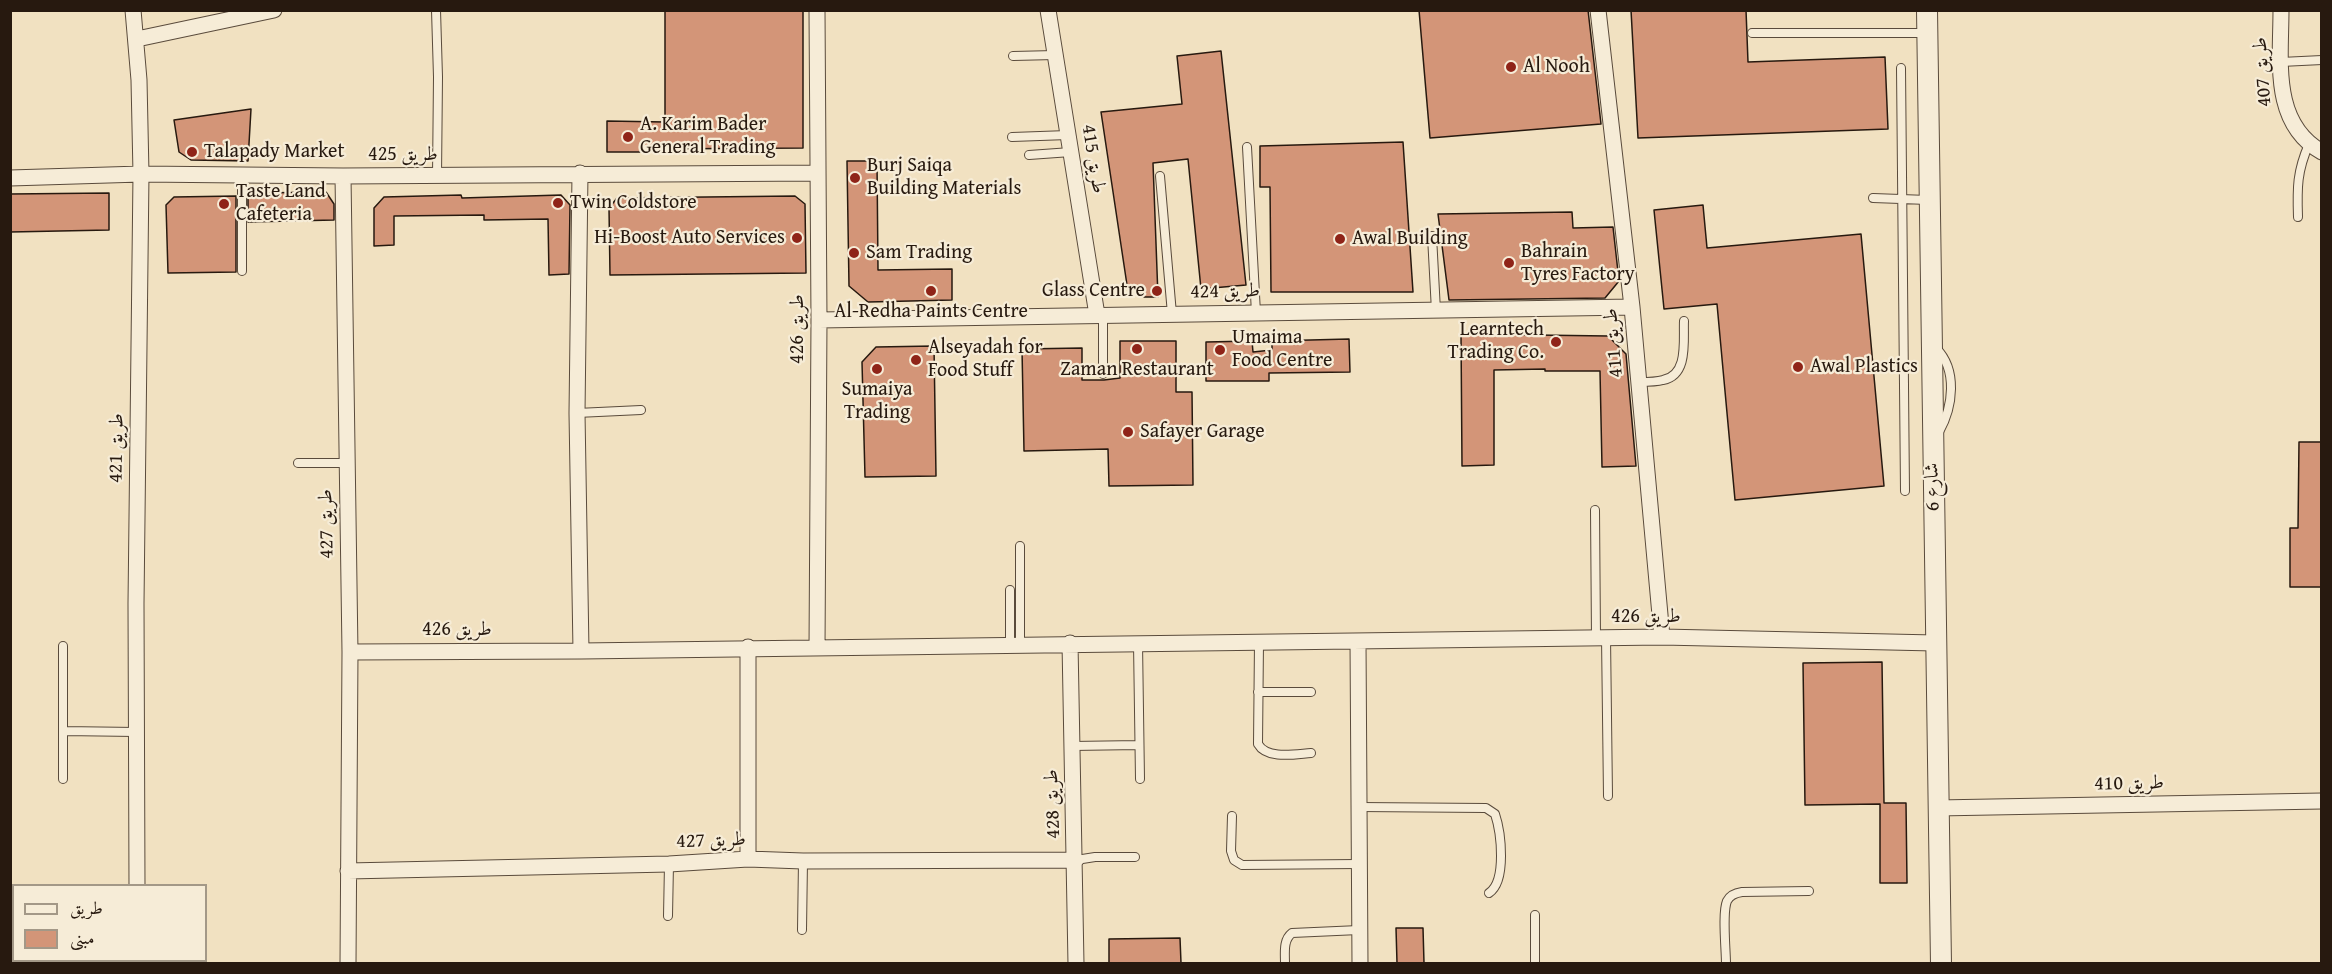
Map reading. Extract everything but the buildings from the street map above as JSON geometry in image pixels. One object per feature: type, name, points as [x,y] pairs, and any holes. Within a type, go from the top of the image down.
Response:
[{"type":"street","name":"طريق 421","points":[[133,10],[137,39],[141,174],[136,732],[137,884]]},
{"type":"street","points":[[137,39],[274,10]]},
{"type":"street","name":"طريق 426","points":[[817,10],[819,320],[817,648]]},
{"type":"street","name":"طريق 415","points":[[1048,10],[1100,315]]},
{"type":"street","name":"طريق 411","points":[[1598,10],[1632,307],[1662,637]]},
{"type":"street","name":"شارع 6","points":[[1927,10],[1941,963]]},
{"type":"street","name":"طريق 407","points":[[2282,10],[2282,87],[2288,117],[2294,127],[2315,148]]},
{"type":"street","points":[[580,173],[577,413],[581,651]]},
{"type":"street","name":"طريق 425","points":[[10,178],[141,174],[437,176],[580,173],[818,173]]},
{"type":"street","name":"طريق 427","points":[[343,176],[350,652],[348,963]]},
{"type":"street","name":"طريق 424","points":[[819,320],[1632,307]]},
{"type":"street","name":"طريق 426","points":[[350,652],[1662,637],[1935,643]]},
{"type":"street","points":[[1358,641],[1360,963]]},
{"type":"street","name":"طريق 428","points":[[1070,643],[1076,860],[1076,963]]},
{"type":"street","points":[[748,647],[748,860]]},
{"type":"street","name":"طريق 410","points":[[1937,808],[2322,801]]},
{"type":"street","name":"طريق 427","points":[[348,870],[669,864],[748,860],[1076,860]]},
{"type":"lane","points":[[436,10],[437,176]]},
{"type":"lane","points":[[1752,33],[1928,33]]},
{"type":"lane","points":[[1013,57],[1055,55]]},
{"type":"lane","points":[[2281,62],[2322,60]]},
{"type":"lane","points":[[1901,68],[1905,491]]},
{"type":"lane","points":[[1012,137],[1068,135]]},
{"type":"lane","points":[[1247,147],[1256,313]]},
{"type":"lane","points":[[2298,217],[2297,180],[2302,159],[2315,148]]},
{"type":"lane","points":[[1029,155],[1071,152]]},
{"type":"lane","points":[[242,175],[242,271]]},
{"type":"lane","points":[[1160,176],[1172,314]]},
{"type":"lane","points":[[1873,198],[1930,200]]},
{"type":"lane","points":[[1432,236],[1436,311]]},
{"type":"lane","points":[[1100,315],[1103,374]]},
{"type":"lane","points":[[1639,382],[1663,381],[1678,371],[1683,359],[1684,321]]},
{"type":"lane","points":[[577,413],[641,410]]},
{"type":"lane","points":[[298,463],[348,463]]},
{"type":"lane","points":[[1594,510],[1608,796]]},
{"type":"lane","points":[[1015,645],[1020,546]]},
{"type":"lane","points":[[1010,590],[1015,645]]},
{"type":"lane","points":[[1259,642],[1257,738],[1261,749],[1272,754],[1311,753]]},
{"type":"lane","points":[[1138,643],[1140,779]]},
{"type":"lane","points":[[63,646],[63,779]]},
{"type":"lane","points":[[1258,692],[1311,692]]},
{"type":"lane","points":[[63,731],[136,732]]},
{"type":"lane","points":[[1072,746],[1139,745]]},
{"type":"lane","points":[[1359,807],[1486,808],[1495,814],[1500,833],[1499,876],[1496,887],[1489,894]]},
{"type":"lane","points":[[1232,816],[1231,851],[1234,860],[1242,865],[1358,864]]},
{"type":"lane","points":[[1076,860],[1095,857],[1136,857]]},
{"type":"lane","points":[[802,930],[803,861]]},
{"type":"lane","points":[[668,916],[669,864]]},
{"type":"lane","points":[[1726,963],[1725,909],[1732,895],[1742,892],[1809,891]]},
{"type":"lane","points":[[1535,915],[1535,963]]},
{"type":"lane","points":[[1285,963],[1287,936],[1292,933],[1359,930]]},
{"type":"place","name":"Al Nooh","points":[[1511,67]]},
{"type":"place","name":"A. Karim Bader General Trading","points":[[628,137]]},
{"type":"place","name":"Talapady Market","points":[[192,152]]},
{"type":"place","name":"Burj Saiqa Building Materials","points":[[855,178]]},
{"type":"place","name":"Twin Coldstore","points":[[558,203]]},
{"type":"place","name":"Taste Land Cafeteria","points":[[224,204]]},
{"type":"place","name":"Hi-Boost Auto Services","points":[[797,238]]},
{"type":"place","name":"Awal Building","points":[[1340,239]]},
{"type":"place","name":"Sam Trading","points":[[854,253]]},
{"type":"place","name":"Bahrain Tyres Factory","points":[[1509,263]]},
{"type":"place","name":"Al-Redha Paints Centre","points":[[931,291]]},
{"type":"place","name":"Glass Centre","points":[[1157,291]]},
{"type":"place","name":"Learntech Trading Co.","points":[[1556,342]]},
{"type":"place","name":"Zaman Restaurant","points":[[1137,349]]},
{"type":"place","name":"Umaima Food Centre","points":[[1220,350]]},
{"type":"place","name":"Alseyadah for Food Stuff","points":[[916,360]]},
{"type":"place","name":"Awal Plastics","points":[[1798,367]]},
{"type":"place","name":"Sumaiya Trading","points":[[877,369]]},
{"type":"place","name":"Safayer Garage","points":[[1128,432]]}]
